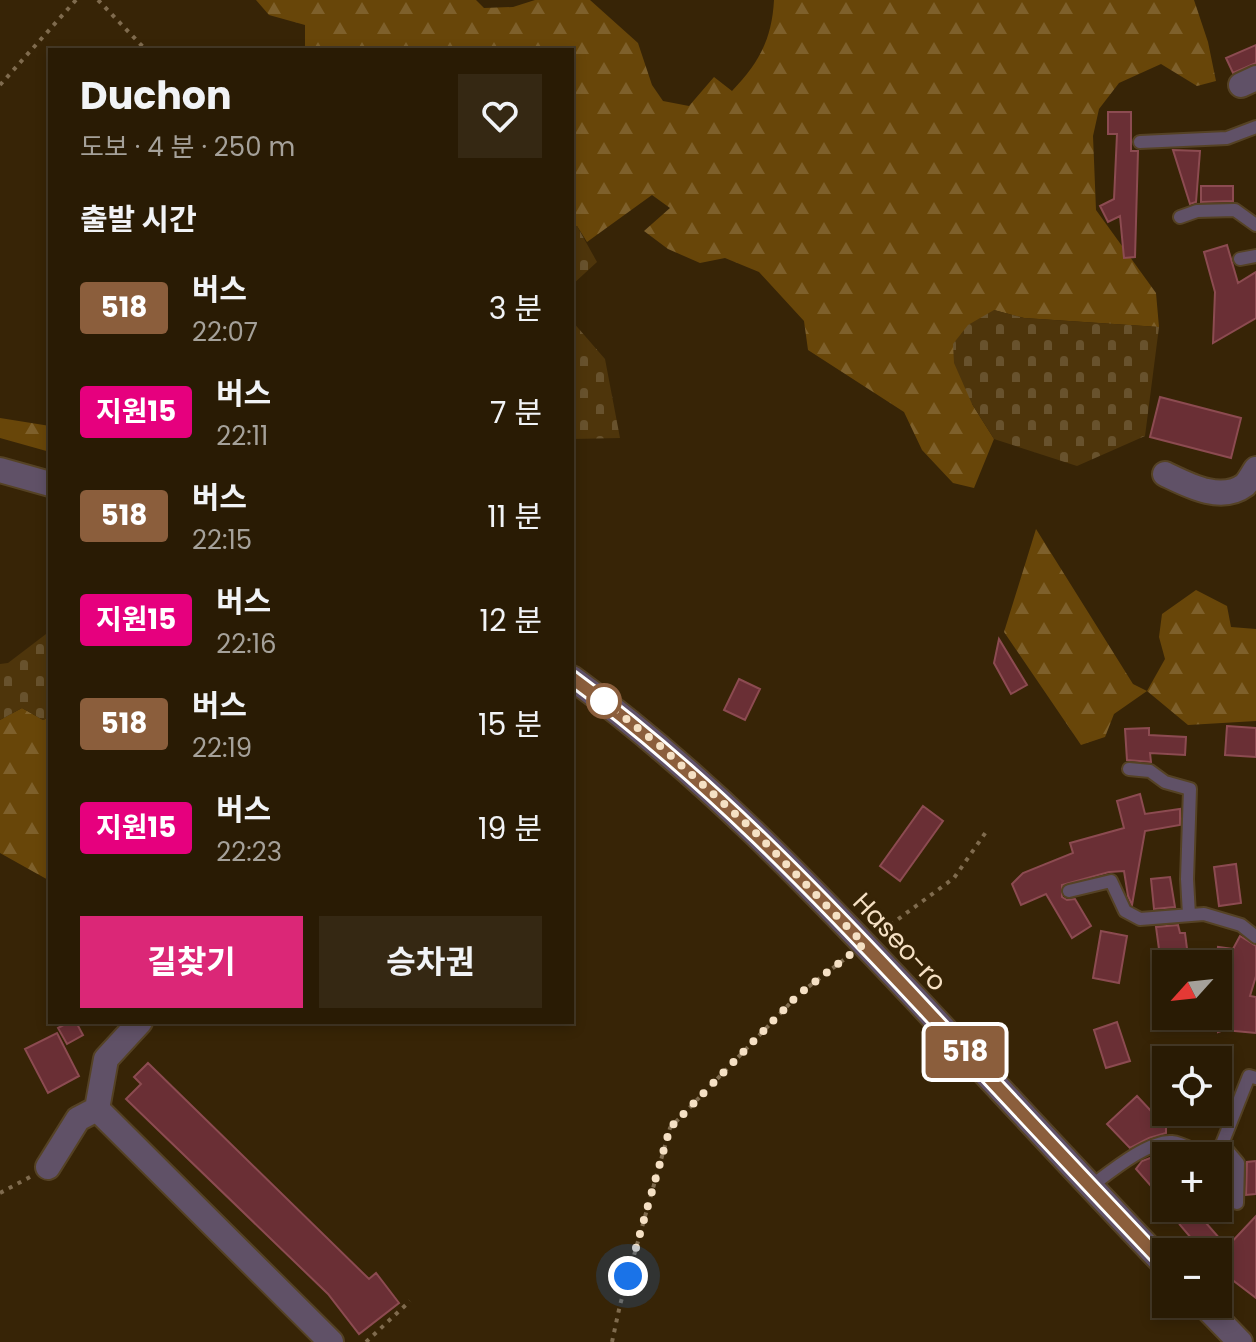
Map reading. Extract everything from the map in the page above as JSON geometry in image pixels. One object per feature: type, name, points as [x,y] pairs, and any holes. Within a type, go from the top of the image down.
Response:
[{"type":"street","points":[[1165,474],[1194,488],[1221,493],[1245,485],[1256,469]]},
{"type":"street","points":[[0,470],[48,483]]},
{"type":"street","name":"Haseo-ro","points":[[574,680],[660,746],[752,829],[1152,1251]]},
{"type":"street","points":[[97,1109],[106,1059],[138,1024]]},
{"type":"street","points":[[48,1167],[78,1119],[97,1109]]},
{"type":"street","points":[[97,1109],[331,1342]]},
{"type":"street","points":[[1217,1318],[1240,1342]]},
{"type":"lane","points":[[1140,142],[1227,138],[1256,127]]},
{"type":"lane","points":[[1180,217],[1197,211],[1235,210],[1256,225]]},
{"type":"lane","points":[[1240,259],[1256,256]]},
{"type":"lane","points":[[1129,769],[1150,771],[1165,782],[1190,789],[1189,915]]},
{"type":"lane","points":[[1069,891],[1111,881],[1125,911],[1140,919],[1204,914],[1241,925],[1256,937]]},
{"type":"lane","points":[[1223,1142],[1249,1076],[1256,1078]]},
{"type":"lane","points":[[1090,1187],[1119,1165],[1152,1146]]},
{"type":"lane","points":[[1232,1156],[1238,1163],[1237,1203]]},
{"type":"path","points":[[0,85],[76,0]]},
{"type":"path","points":[[98,0],[144,48]]},
{"type":"path","points":[[612,1342],[670,1128],[799,994],[954,878],[986,832]]},
{"type":"path","points":[[0,1193],[48,1167]]},
{"type":"path","points":[[366,1342],[410,1301]]},
{"type":"green space","points":[[256,0],[476,0],[484,8],[513,7],[535,0],[590,0],[638,43],[652,85],[663,101],[689,106],[714,77],[732,91],[750,70],[767,39],[774,0],[1194,0],[1208,42],[1216,81],[1197,86],[1161,64],[1119,83],[1099,109],[1093,136],[1096,210],[1156,293],[1159,327],[1024,318],[994,310],[972,404],[994,439],[974,488],[953,483],[922,450],[904,412],[808,350],[804,321],[759,272],[725,258],[700,263],[668,249],[644,231],[670,208],[652,195],[587,242],[577,226],[574,228],[574,48],[305,48],[305,25],[269,15]]},
{"type":"green space","points":[[577,226],[597,262],[574,283],[574,228]]},
{"type":"green space","points":[[994,310],[1024,318],[1159,327],[1145,436],[1077,466],[994,439],[972,404],[954,363],[953,344],[968,325]]},
{"type":"green space","points":[[574,323],[605,359],[620,438],[574,439]]},
{"type":"green space","points":[[0,418],[48,426],[48,451],[0,438]]},
{"type":"green space","points":[[1036,529],[1133,684],[1147,691],[1114,714],[1105,737],[1081,745],[1004,632]]},
{"type":"green space","points":[[1196,590],[1227,606],[1231,627],[1256,629],[1256,721],[1188,725],[1147,691],[1165,659],[1159,637],[1162,614]]},
{"type":"green space","points":[[48,633],[48,718],[43,720],[22,708],[0,720],[0,664],[8,663]]},
{"type":"green space","points":[[22,708],[43,720],[48,718],[48,880],[0,853],[0,720]]},
{"type":"building","points":[[1256,45],[1256,63],[1233,73],[1226,58]]},
{"type":"building","points":[[1108,112],[1131,112],[1131,151],[1138,151],[1135,257],[1124,258],[1120,216],[1108,222],[1100,206],[1114,199],[1117,134],[1108,134]]},
{"type":"building","points":[[1173,150],[1200,151],[1196,202],[1190,204]]},
{"type":"building","points":[[1201,186],[1233,186],[1233,201],[1201,202]]},
{"type":"building","points":[[1227,245],[1238,283],[1256,272],[1256,318],[1213,343],[1215,292],[1204,252]]},
{"type":"building","points":[[1160,397],[1241,418],[1231,458],[1150,437]]},
{"type":"building","points":[[999,639],[1027,685],[1011,694],[994,663]]},
{"type":"building","points":[[739,679],[760,689],[745,720],[724,710]]},
{"type":"building","points":[[1227,726],[1256,728],[1256,757],[1225,755]]},
{"type":"building","points":[[1149,728],[1149,735],[1186,737],[1185,755],[1150,753],[1151,762],[1127,760],[1125,729]]},
{"type":"building","points":[[1140,794],[1145,814],[1180,809],[1180,825],[1145,831],[1132,905],[1124,871],[1062,885],[1062,897],[1075,899],[1091,926],[1072,938],[1046,894],[1021,905],[1012,884],[1023,873],[1073,853],[1070,843],[1124,828],[1117,801]]},
{"type":"building","points":[[923,806],[943,821],[900,881],[880,866]]},
{"type":"building","points":[[1236,864],[1241,903],[1219,906],[1214,867]]},
{"type":"building","points":[[1170,877],[1175,907],[1154,909],[1151,879]]},
{"type":"building","points":[[1178,925],[1180,933],[1185,933],[1187,950],[1159,950],[1156,927]]},
{"type":"building","points":[[1101,931],[1127,936],[1119,983],[1093,978]]},
{"type":"building","points":[[1240,936],[1256,946],[1256,976],[1250,996],[1256,997],[1256,1033],[1224,1030],[1232,1030],[1232,950],[1218,950],[1218,947],[1233,949]]},
{"type":"building","points":[[1117,1022],[1130,1061],[1106,1068],[1094,1030]]},
{"type":"building","points":[[65,1024],[77,1024],[83,1035],[67,1044],[58,1028]]},
{"type":"building","points":[[57,1033],[79,1076],[48,1093],[25,1049]]},
{"type":"building","points":[[148,1063],[369,1279],[376,1273],[399,1303],[359,1334],[328,1294],[126,1099],[141,1084],[134,1077]]},
{"type":"building","points":[[1137,1096],[1152,1112],[1152,1126],[1165,1126],[1166,1133],[1130,1148],[1107,1124]]},
{"type":"building","points":[[1152,1157],[1152,1187],[1136,1169],[1142,1161]]},
{"type":"building","points":[[1256,1161],[1256,1194],[1246,1195],[1247,1162]]},
{"type":"building","points":[[1256,1216],[1256,1298],[1232,1280],[1232,1242]]},
{"type":"building","points":[[1178,1222],[1205,1222],[1219,1238],[1191,1238]]},
{"type":"bus line","name":"518","points":[[574,679],[660,746],[752,829],[1152,1251]]},
{"type":"route","points":[[604,701],[660,746],[752,829],[864,944],[799,994],[670,1128],[628,1276]]}]
